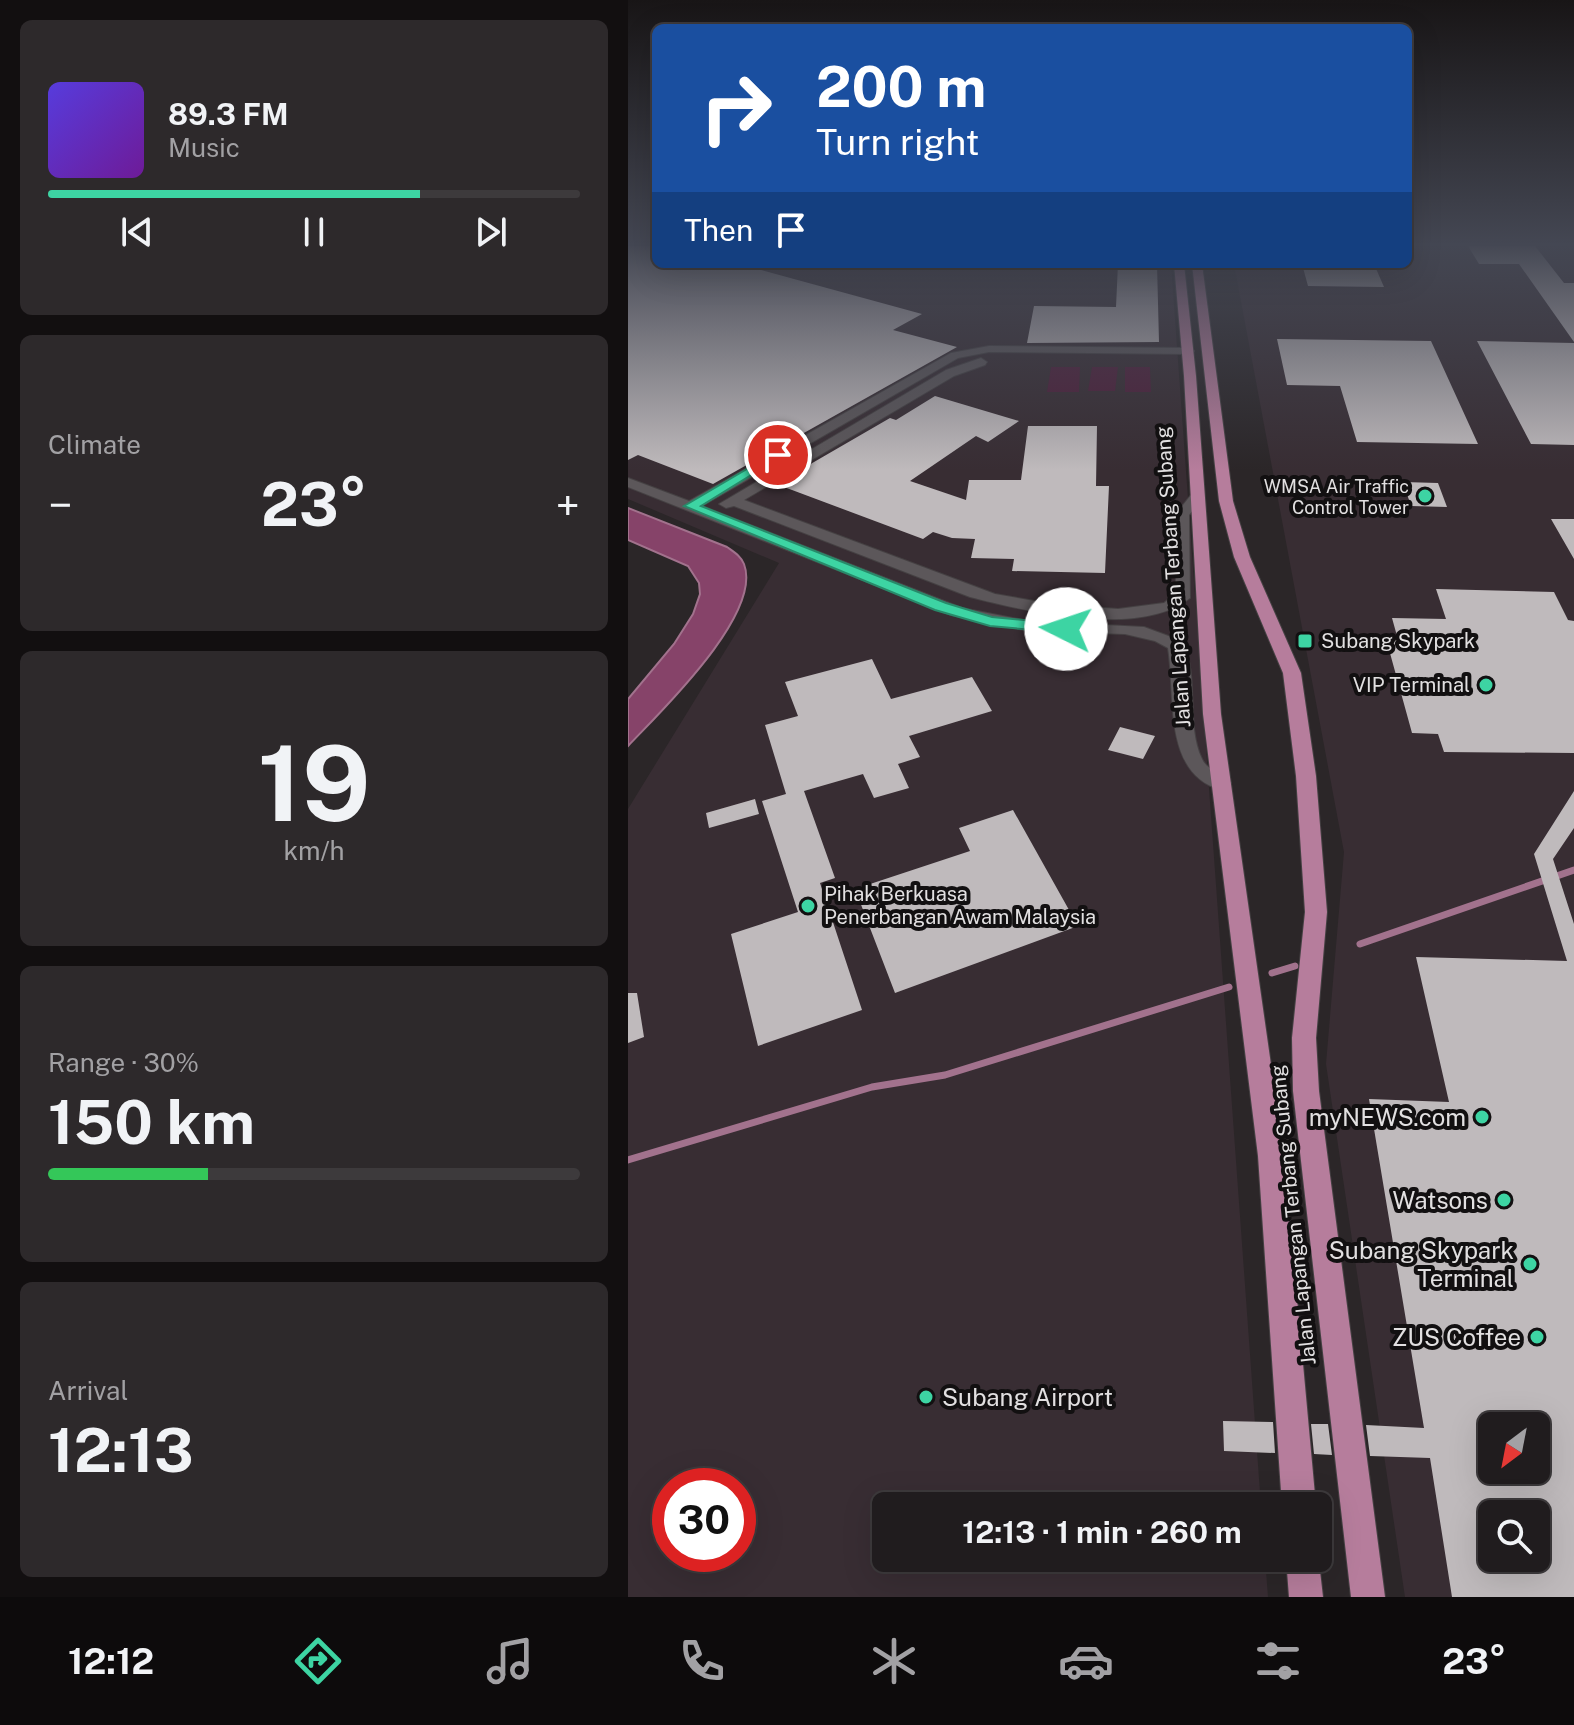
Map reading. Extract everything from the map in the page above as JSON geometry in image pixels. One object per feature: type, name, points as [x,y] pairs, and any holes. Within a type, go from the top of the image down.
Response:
[{"type":"main road","name":"Jalan Lapangan Terbang Subang","points":[[1185,321],[1212,714],[1271,1156],[1298,1492]]},
{"type":"main road","name":"Jalan Lapangan Terbang Subang","points":[[1204,321],[1226,501],[1242,557],[1292,673],[1306,776],[1316,912],[1304,1038],[1306,1091],[1368,1597]]},
{"type":"main road","points":[[1304,1572],[1306,1597]]},
{"type":"street","points":[[691,506],[955,355],[989,349],[1188,356]]},
{"type":"street","points":[[709,514],[966,365],[1007,360],[1188,356]]},
{"type":"street","points":[[628,482],[917,598],[990,621],[1066,629],[1144,631],[1162,636],[1177,624]]},
{"type":"street","points":[[1196,498],[1182,515],[1184,595],[1177,624],[1191,754],[1198,769],[1221,783]]},
{"type":"street","points":[[732,500],[1004,602],[1070,610],[1153,612],[1177,624]]},
{"type":"street","points":[[990,621],[1004,602]]},
{"type":"street","points":[[1066,629],[1070,610]]},
{"type":"shaded area","points":[[628,321],[1175,321],[1260,1492],[872,1492],[872,1572],[1266,1572],[1268,1597],[628,1597],[628,809],[779,563],[628,499]]},
{"type":"shaded area","points":[[1245,321],[1574,321],[1574,1597],[1405,1597],[1326,1064],[1344,852]]},
{"type":"shaded area","points":[[1051,367],[1080,367],[1079,392],[1047,392]]},
{"type":"shaded area","points":[[1092,367],[1118,367],[1115,391],[1088,391]]},
{"type":"shaded area","points":[[1125,367],[1150,367],[1151,392],[1125,392]]},
{"type":"shaded area","points":[[628,508],[727,547],[743,561],[746,585],[724,635],[705,661],[628,746],[628,699],[674,644],[693,614],[700,594],[699,583],[688,566],[628,540]]},
{"type":"building","points":[[628,321],[910,321],[893,330],[957,347],[713,484],[638,455],[628,460]]},
{"type":"building","points":[[1031,321],[1158,321],[1159,342],[1027,343]]},
{"type":"building","points":[[1559,321],[1574,321],[1574,342]]},
{"type":"building","points":[[1277,339],[1431,341],[1478,444],[1357,442],[1340,386],[1287,385]]},
{"type":"building","points":[[1477,341],[1574,343],[1574,445],[1531,444]]},
{"type":"building","points":[[935,396],[1019,421],[988,442],[976,436],[910,481],[966,500],[969,480],[1021,480],[1028,426],[1097,426],[1096,486],[1109,486],[1105,573],[1012,571],[1014,559],[971,558],[975,539],[952,538],[933,532],[923,539],[776,484],[890,418],[896,420]]},
{"type":"building","name":"WMSA Air Traffic Control Tower","points":[[1403,482],[1438,483],[1447,507],[1411,506]]},
{"type":"building","points":[[1551,519],[1574,519],[1574,559]]},
{"type":"building","name":"VIP Terminal","points":[[1436,589],[1554,592],[1568,620],[1574,621],[1574,753],[1444,752],[1438,734],[1412,733],[1385,635],[1397,636],[1392,618],[1446,619]]},
{"type":"building","points":[[872,659],[891,699],[972,677],[992,711],[909,736],[920,757],[898,764],[909,788],[874,798],[863,774],[804,791],[835,878],[820,883],[862,1010],[758,1046],[731,934],[798,912],[762,801],[786,794],[765,725],[798,716],[785,682]]},
{"type":"building","points":[[1120,727],[1155,736],[1143,759],[1108,750]]},
{"type":"building","points":[[1574,791],[1574,828],[1553,859],[1574,924],[1574,1597],[1452,1597],[1430,1458],[1370,1456],[1366,1425],[1424,1428],[1369,1099],[1449,1102],[1416,957],[1567,961],[1534,854]]},
{"type":"building","points":[[755,799],[759,814],[709,828],[706,813]]},
{"type":"building","points":[[1013,810],[1078,926],[895,993],[855,889],[970,851],[959,828]]},
{"type":"building","points":[[628,993],[637,993],[644,1037],[628,1043]]},
{"type":"building","points":[[1223,1421],[1273,1422],[1275,1453],[1224,1451]]},
{"type":"building","points":[[1311,1424],[1328,1424],[1332,1455],[1314,1454]]},
{"type":"waterway","points":[[1360,944],[1574,870]]},
{"type":"waterway","points":[[1272,973],[1295,966]]},
{"type":"waterway","points":[[628,1160],[872,1087],[945,1075],[1229,987]]},
{"type":"place","name":"WMSA Air Traffic Control Tower","points":[[1425,496]]},
{"type":"place","name":"Subang Skypark","points":[[1305,641]]},
{"type":"place","name":"VIP Terminal","points":[[1486,685]]},
{"type":"place","name":"Pihak Berkuasa Penerbangan Awam Malaysia","points":[[808,906]]},
{"type":"place","name":"myNEWS.com","points":[[1482,1117]]},
{"type":"place","name":"Watsons","points":[[1504,1200]]},
{"type":"place","name":"Subang Skypark Terminal","points":[[1530,1264]]},
{"type":"place","name":"ZUS Coffee","points":[[1537,1337]]},
{"type":"place","name":"Subang Airport","points":[[926,1397]]},
{"type":"route","points":[[778,455],[691,506],[941,606],[990,621],[1066,629]]}]
